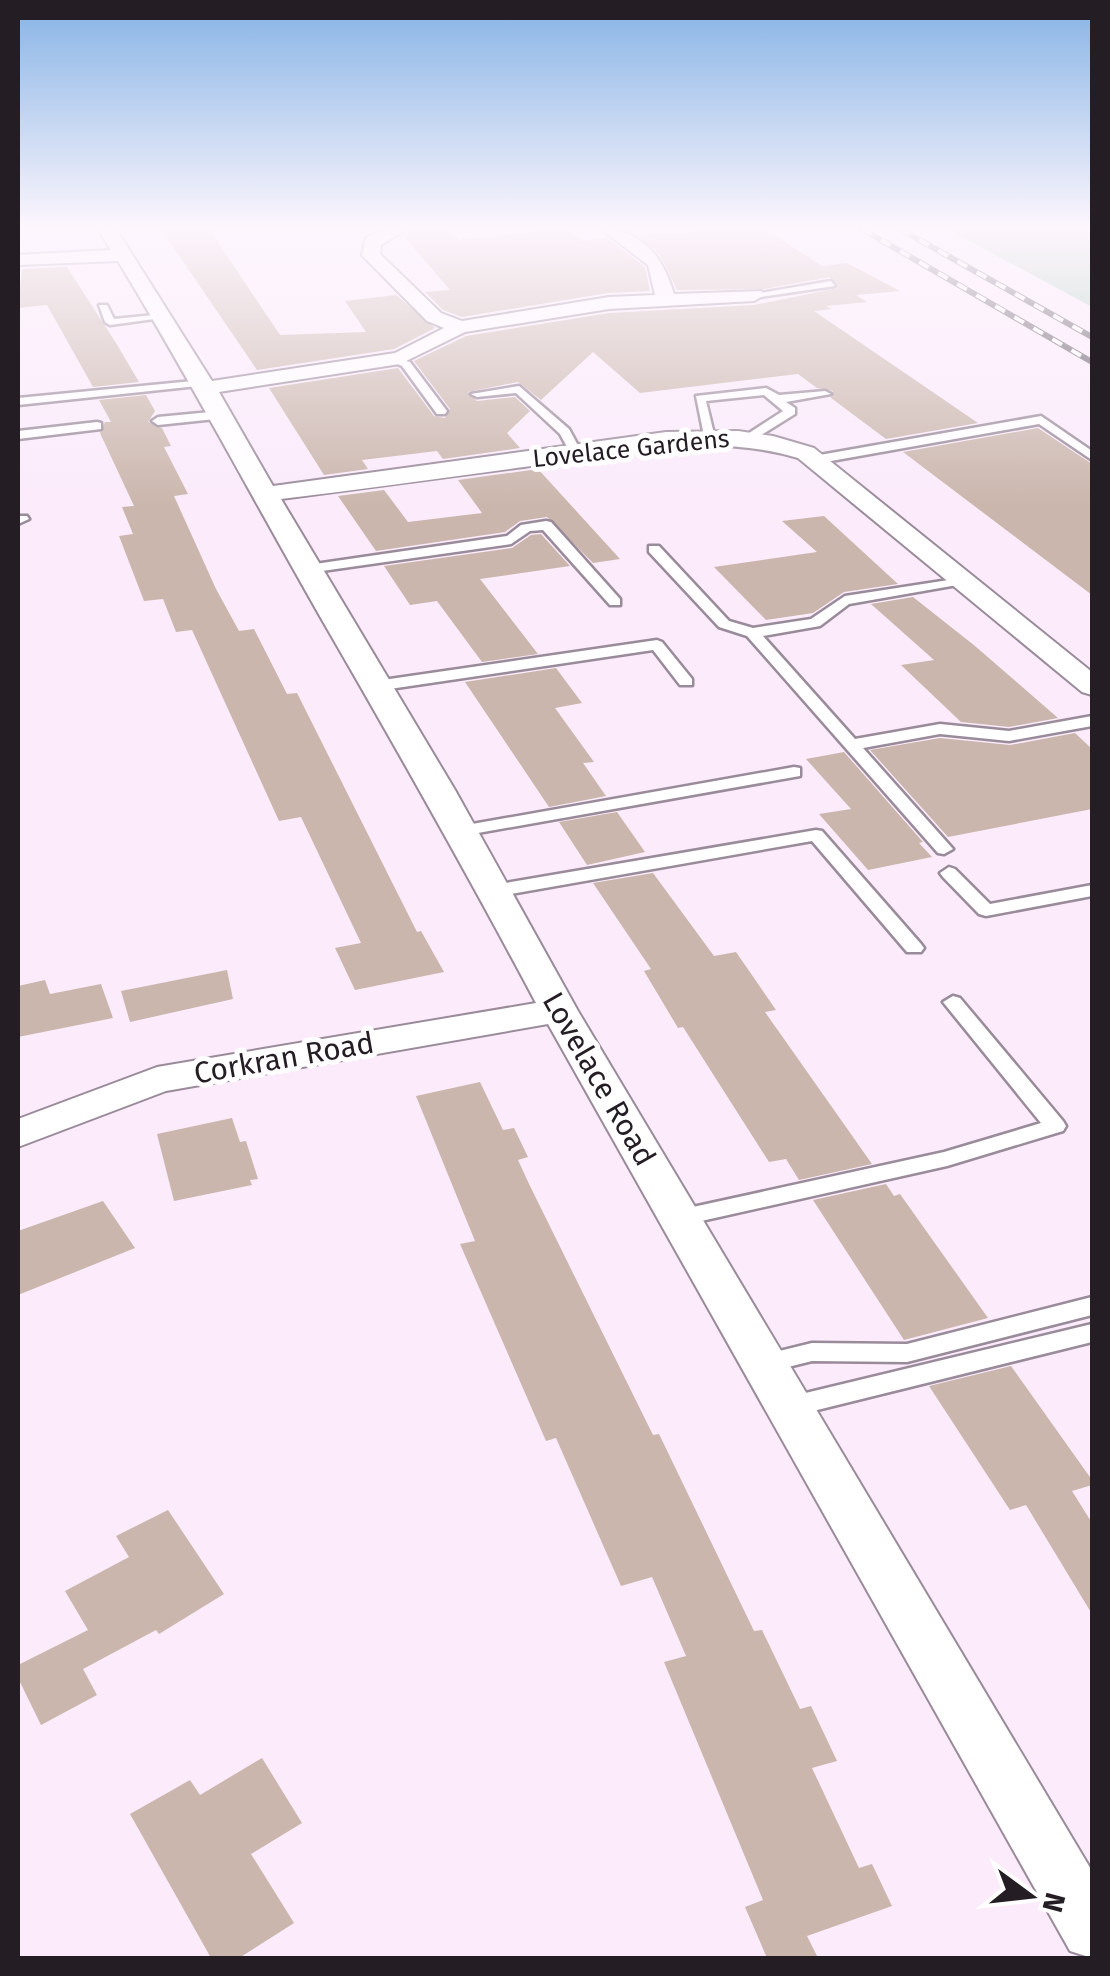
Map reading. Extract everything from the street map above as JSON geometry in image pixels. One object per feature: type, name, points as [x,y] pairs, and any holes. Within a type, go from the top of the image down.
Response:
[{"type":"street","name":"Lovelace Road","points":[[166,321],[461,831],[559,1011],[1092,1929]]},
{"type":"street","points":[[445,321],[460,327]]},
{"type":"street","points":[[204,386],[395,359],[460,327],[492,321]]},
{"type":"street","name":"Lovelace Gardens","points":[[266,494],[709,438],[750,438],[784,445],[814,460],[1092,686]]},
{"type":"street","name":"Corkran Road","points":[[18,1134],[158,1080],[559,1011]]},
{"type":"lane","points":[[395,359],[406,364],[441,411]]},
{"type":"lane","points":[[18,402],[204,386]]},
{"type":"lane","points":[[477,394],[519,389],[565,432],[576,453]]},
{"type":"lane","points":[[709,438],[700,398],[766,391],[791,411],[750,438]]},
{"type":"lane","points":[[776,399],[826,394]]},
{"type":"lane","points":[[158,422],[221,416]]},
{"type":"lane","points":[[814,460],[1040,420],[1092,456]]},
{"type":"lane","points":[[18,435],[98,426]]},
{"type":"lane","points":[[308,569],[511,540],[526,528],[546,525],[616,602]]},
{"type":"lane","points":[[654,549],[724,624],[752,633],[815,623],[845,600],[963,580]]},
{"type":"lane","points":[[752,633],[944,849]]},
{"type":"lane","points":[[376,686],[657,646],[686,682]]},
{"type":"lane","points":[[852,745],[940,730],[1010,736],[1092,722]]},
{"type":"lane","points":[[461,831],[794,772]]},
{"type":"lane","points":[[494,891],[816,835],[914,948]]},
{"type":"lane","points":[[949,872],[986,910],[1092,891]]},
{"type":"lane","points":[[680,1218],[946,1159],[1055,1126],[953,1002]]},
{"type":"lane","points":[[764,1364],[812,1352],[908,1353],[1092,1306]]},
{"type":"lane","points":[[789,1407],[1092,1333]]},
{"type":"building","points":[[56,321],[102,321],[139,382],[93,387]]},
{"type":"building","points":[[224,321],[271,321],[280,335],[366,332],[359,321],[427,321],[435,328],[394,349],[257,370]]},
{"type":"building","points":[[558,321],[829,321],[978,423],[886,439],[831,398],[833,391],[817,388],[798,374],[640,393],[593,352],[541,400],[518,382],[468,392],[477,401],[515,397],[530,411],[507,433],[520,448],[443,459],[437,451],[362,460],[368,469],[324,475],[269,388],[398,368],[434,416],[445,418],[450,409],[414,361],[466,336]]},
{"type":"building","points":[[146,395],[155,411],[148,422],[162,428],[171,446],[164,447],[188,494],[174,496],[216,589],[239,631],[254,629],[287,694],[297,693],[417,932],[421,931],[444,972],[355,990],[335,948],[361,943],[301,817],[279,821],[192,630],[176,632],[163,599],[144,601],[119,536],[133,534],[122,507],[134,506],[100,433],[105,422],[111,422],[99,400]]},
{"type":"building","points":[[1038,428],[1092,464],[1092,595],[903,452]]},
{"type":"building","points":[[538,469],[620,559],[593,563],[547,517],[520,521],[505,532],[376,551],[338,496],[384,490],[408,522],[482,513],[458,480]]},
{"type":"building","points":[[824,516],[898,584],[844,592],[813,613],[766,620],[714,567],[817,552],[782,521]]},
{"type":"building","points":[[541,534],[570,566],[480,579],[538,654],[482,662],[437,601],[410,605],[384,566],[512,548],[531,535]]},
{"type":"building","points":[[913,597],[1058,718],[1009,727],[961,722],[901,665],[934,660],[871,604]]},
{"type":"building","points":[[556,668],[582,703],[555,708],[594,762],[583,763],[606,796],[549,807],[465,682]]},
{"type":"building","points":[[1075,733],[1092,749],[1092,809],[948,837],[870,750],[940,738],[1010,745]]},
{"type":"building","points":[[844,752],[932,857],[868,870],[819,814],[851,809],[806,759]]},
{"type":"building","points":[[617,812],[645,852],[587,865],[559,822]]},
{"type":"building","points":[[653,873],[714,956],[736,952],[776,1010],[765,1012],[872,1164],[799,1180],[786,1159],[769,1162],[683,1027],[678,1028],[644,971],[651,969],[593,883]]},
{"type":"building","points":[[227,970],[233,999],[130,1022],[121,991]]},
{"type":"building","points":[[45,980],[50,994],[101,984],[113,1018],[18,1037],[18,986]]},
{"type":"building","points":[[480,1082],[503,1130],[514,1128],[528,1157],[518,1160],[530,1186],[653,1435],[659,1434],[754,1631],[762,1630],[800,1709],[811,1706],[837,1761],[812,1768],[859,1868],[872,1864],[892,1906],[807,1936],[818,1958],[767,1958],[745,1907],[763,1900],[664,1662],[686,1656],[652,1577],[621,1586],[556,1438],[546,1441],[460,1244],[475,1241],[416,1096]]},
{"type":"building","points":[[232,1118],[240,1142],[246,1141],[258,1179],[250,1180],[252,1185],[174,1201],[157,1134]]},
{"type":"building","points":[[886,1184],[894,1196],[900,1194],[988,1318],[904,1340],[813,1200]]},
{"type":"building","points":[[103,1201],[135,1248],[18,1295],[18,1231]]},
{"type":"building","points":[[1011,1366],[1092,1480],[1092,1485],[1072,1491],[1092,1523],[1092,1614],[1026,1505],[1010,1510],[929,1386]]},
{"type":"building","points":[[168,1510],[224,1594],[159,1634],[156,1630],[83,1669],[97,1695],[41,1725],[18,1678],[18,1665],[88,1630],[65,1591],[129,1557],[116,1536]]},
{"type":"building","points":[[262,1758],[302,1823],[251,1854],[294,1923],[239,1958],[211,1958],[130,1814],[190,1780],[200,1795]]},
{"type":"railway","points":[[1021,321],[1092,362]]},
{"type":"railway","points":[[1064,321],[1092,337]]}]
